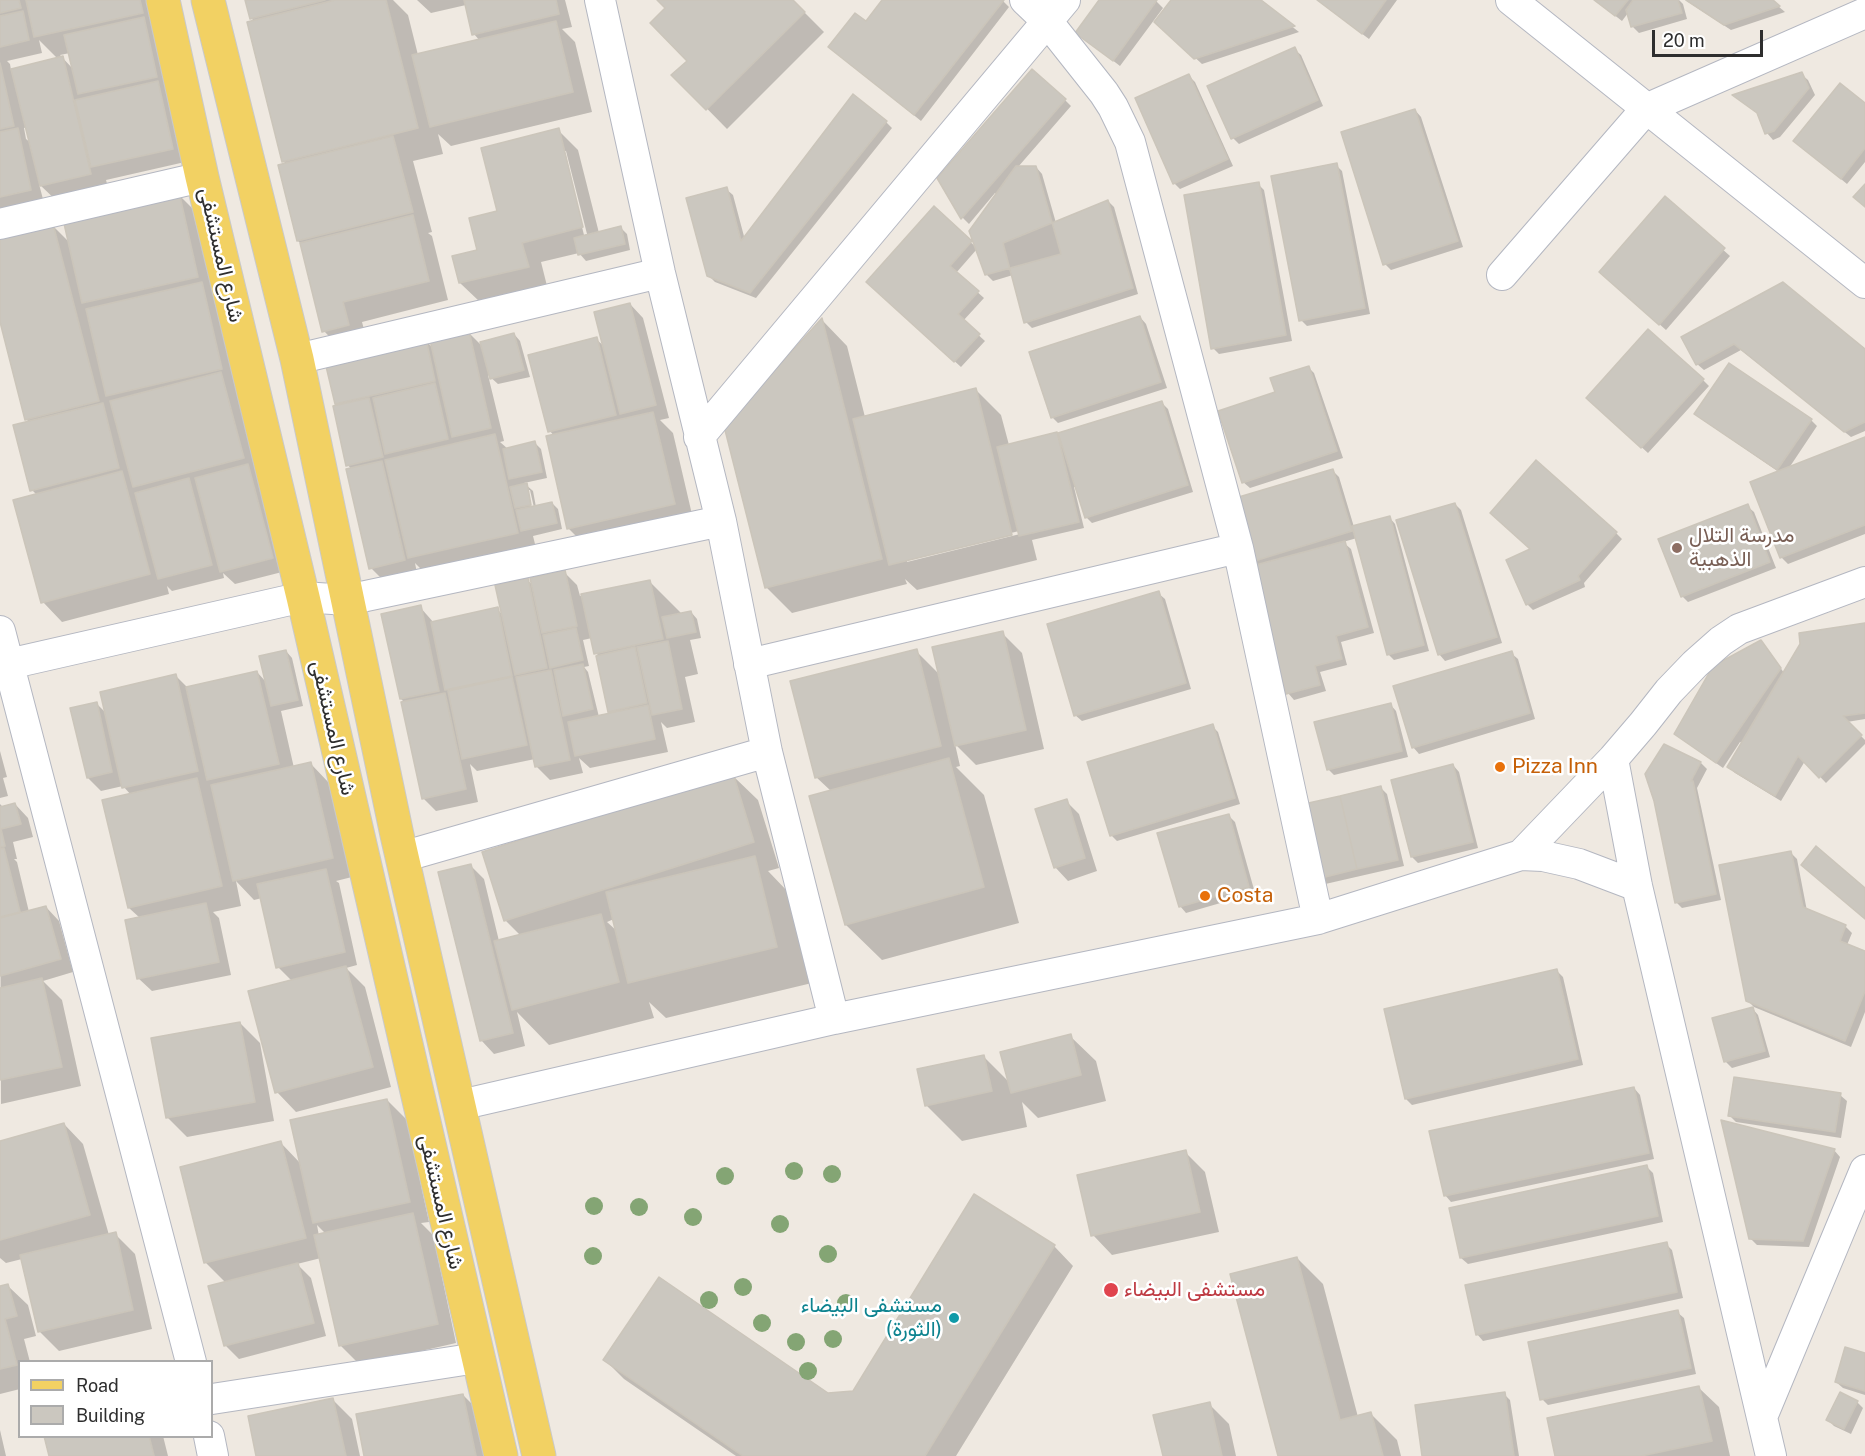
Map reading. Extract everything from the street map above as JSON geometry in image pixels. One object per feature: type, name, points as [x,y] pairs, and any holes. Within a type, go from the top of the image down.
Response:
[{"type":"main road","name":"شارع المستشفى","points":[[163,0],[202,177],[303,597],[501,1456]]},
{"type":"main road","name":"شارع المستشفى","points":[[208,0],[297,359],[402,858],[539,1456]]},
{"type":"street","points":[[600,0],[660,273],[699,437],[722,521],[767,752],[834,1020]]},
{"type":"street","points":[[1025,0],[1056,11],[1113,107],[1130,142],[1238,548],[1318,919]]},
{"type":"street","points":[[1511,0],[1865,283]]},
{"type":"street","points":[[699,437],[1056,11]]},
{"type":"street","points":[[1502,275],[1646,109],[1865,13]]},
{"type":"street","points":[[0,224],[202,177]]},
{"type":"street","points":[[297,359],[660,273]]},
{"type":"street","points":[[4,665],[303,597],[347,600],[722,521]]},
{"type":"street","points":[[749,664],[1238,548]]},
{"type":"street","points":[[1521,855],[1612,759],[1669,691],[1721,641],[1740,629],[1865,582]]},
{"type":"street","points":[[0,632],[4,665],[190,1360]]},
{"type":"street","points":[[402,858],[767,752]]},
{"type":"street","points":[[1612,759],[1637,886],[1771,1456]]},
{"type":"street","points":[[460,1105],[834,1020],[1318,919],[1521,855],[1543,856],[1579,864],[1637,886]]},
{"type":"street","points":[[1762,1417],[1865,1170]]},
{"type":"street","points":[[213,1399],[477,1358]]},
{"type":"street","points":[[209,1438],[213,1456]]},
{"type":"building","points":[[0,0],[19,0],[21,8],[0,13]]},
{"type":"building","points":[[26,0],[140,0],[143,13],[34,37]]},
{"type":"building","points":[[245,0],[325,0],[250,19]]},
{"type":"building","points":[[335,0],[386,0],[418,128],[282,162],[247,22]]},
{"type":"building","points":[[464,0],[556,0],[559,14],[472,35]]},
{"type":"building","points":[[657,0],[793,0],[805,12],[706,110],[671,75],[687,61],[650,23],[665,8]]},
{"type":"building","points":[[882,0],[1004,0],[914,115],[828,47],[855,13],[866,21]]},
{"type":"building","points":[[1099,0],[1157,0],[1113,61],[1075,33]]},
{"type":"building","points":[[1171,0],[1261,0],[1295,26],[1194,59],[1154,22]]},
{"type":"building","points":[[1317,0],[1386,0],[1362,34]]},
{"type":"building","points":[[1594,0],[1628,0],[1615,16]]},
{"type":"building","points":[[1633,0],[1678,0],[1682,13],[1631,27],[1626,10]]},
{"type":"building","points":[[1686,0],[1773,0],[1780,6],[1724,25]]},
{"type":"building","points":[[23,11],[29,40],[0,47],[0,16]]},
{"type":"building","points":[[144,17],[157,77],[78,94],[64,35]]},
{"type":"building","points":[[556,21],[573,92],[430,127],[412,55]]},
{"type":"building","points":[[1295,47],[1318,100],[1231,139],[1207,86]]},
{"type":"building","points":[[63,56],[91,174],[40,186],[11,69]]},
{"type":"building","points":[[0,63],[14,126],[0,129]]},
{"type":"building","points":[[1032,69],[1066,99],[961,219],[937,178]]},
{"type":"building","points":[[1802,72],[1809,88],[1774,131],[1765,134],[1757,113],[1732,95]]},
{"type":"building","points":[[1189,74],[1228,159],[1173,184],[1135,98]]},
{"type":"building","points":[[158,81],[173,149],[91,167],[75,100]]},
{"type":"building","points":[[1840,83],[1865,103],[1865,148],[1841,179],[1793,141]]},
{"type":"building","points":[[853,94],[887,121],[750,293],[707,276],[686,198],[727,187],[741,241]]},
{"type":"building","points":[[1415,109],[1458,241],[1383,265],[1341,132]]},
{"type":"building","points":[[18,128],[31,190],[0,197],[0,132]]},
{"type":"building","points":[[559,128],[583,227],[522,243],[529,267],[459,283],[452,256],[477,250],[469,218],[497,211],[481,148]]},
{"type":"building","points":[[393,136],[413,212],[297,241],[278,165]]},
{"type":"building","points":[[1337,163],[1365,308],[1299,321],[1271,176]]},
{"type":"building","points":[[1016,166],[1036,166],[1061,254],[985,275],[969,231]]},
{"type":"building","points":[[1259,182],[1286,335],[1211,349],[1184,195]]},
{"type":"building","points":[[1865,184],[1865,207],[1853,197]]},
{"type":"building","points":[[179,192],[198,277],[82,303],[63,219]]},
{"type":"building","points":[[1665,196],[1725,248],[1659,325],[1599,272]]},
{"type":"building","points":[[1108,200],[1133,288],[1024,323],[1003,243]]},
{"type":"building","points":[[934,206],[972,241],[950,266],[979,291],[958,314],[980,334],[954,362],[866,282]]},
{"type":"building","points":[[413,215],[429,281],[343,302],[349,325],[322,332],[300,243]]},
{"type":"building","points":[[53,224],[99,401],[25,420],[0,322],[0,237]]},
{"type":"building","points":[[621,226],[625,244],[578,255],[574,238]]},
{"type":"building","points":[[202,282],[222,369],[106,396],[86,309]]},
{"type":"building","points":[[1783,282],[1865,349],[1865,422],[1844,432],[1734,344],[1696,365],[1681,337]]},
{"type":"building","points":[[630,303],[656,405],[620,414],[594,312]]},
{"type":"building","points":[[1140,316],[1161,382],[1051,418],[1029,352]]},
{"type":"building","points":[[822,318],[882,559],[765,588],[724,426]]},
{"type":"building","points":[[1648,329],[1704,379],[1641,448],[1586,398]]},
{"type":"building","points":[[469,331],[491,428],[452,437],[430,340]]},
{"type":"building","points":[[514,333],[524,370],[490,379],[480,342]]},
{"type":"building","points":[[597,337],[616,415],[548,432],[528,355]]},
{"type":"building","points":[[426,339],[435,381],[335,404],[325,362]]},
{"type":"building","points":[[1729,363],[1812,419],[1777,470],[1694,414]]},
{"type":"building","points":[[1309,366],[1337,451],[1242,483],[1218,411],[1275,392],[1270,378]]},
{"type":"building","points":[[221,372],[244,458],[133,487],[110,401]]},
{"type":"building","points":[[435,383],[448,439],[385,454],[373,398]]},
{"type":"building","points":[[976,388],[1012,535],[889,565],[853,419]]},
{"type":"building","points":[[369,398],[383,457],[346,466],[333,406]]},
{"type":"building","points":[[1162,401],[1188,485],[1085,518],[1058,433]]},
{"type":"building","points":[[103,403],[119,468],[30,491],[13,425]]},
{"type":"building","points":[[653,412],[675,504],[567,529],[546,436]]},
{"type":"building","points":[[1057,432],[1079,522],[1019,536],[997,447]]},
{"type":"building","points":[[495,434],[518,533],[408,558],[385,460]]},
{"type":"building","points":[[1865,437],[1865,525],[1780,558],[1750,482]]},
{"type":"building","points":[[535,441],[542,472],[509,479],[503,449]]},
{"type":"building","points":[[1536,460],[1617,532],[1578,576],[1580,580],[1526,605],[1506,560],[1530,549],[1490,513]]},
{"type":"building","points":[[382,461],[405,560],[369,569],[346,469]]},
{"type":"building","points":[[248,464],[273,558],[220,572],[195,478]]},
{"type":"building","points":[[1333,469],[1352,531],[1251,562],[1232,499]]},
{"type":"building","points":[[122,471],[150,574],[41,603],[13,500]]},
{"type":"building","points":[[189,478],[212,565],[158,579],[135,493]]},
{"type":"building","points":[[527,483],[531,505],[515,508],[510,487]]},
{"type":"building","points":[[552,502],[557,523],[521,531],[516,510]]},
{"type":"building","points":[[1455,503],[1497,637],[1438,655],[1396,520]]},
{"type":"building","points":[[1748,504],[1770,562],[1681,597],[1658,539]]},
{"type":"building","points":[[1390,516],[1424,645],[1387,655],[1352,526]]},
{"type":"building","points":[[1345,541],[1368,627],[1336,636],[1342,659],[1315,666],[1320,685],[1286,694],[1252,566]]},
{"type":"building","points":[[565,570],[577,626],[542,633],[530,578]]},
{"type":"building","points":[[528,578],[547,668],[515,675],[495,585]]},
{"type":"building","points":[[650,580],[663,639],[594,654],[581,594]]},
{"type":"building","points":[[1159,591],[1186,683],[1074,716],[1047,624]]},
{"type":"building","points":[[421,605],[439,691],[400,699],[381,614]]},
{"type":"building","points":[[498,607],[512,676],[445,690],[431,622]]},
{"type":"building","points":[[691,611],[696,632],[667,638],[662,617]]},
{"type":"building","points":[[1865,623],[1865,713],[1843,716],[1862,735],[1819,778],[1798,756],[1775,796],[1727,767],[1800,644],[1799,633]]},
{"type":"building","points":[[576,628],[583,660],[550,668],[543,635]]},
{"type":"building","points":[[1003,631],[1026,730],[955,746],[932,647]]},
{"type":"building","points":[[1761,640],[1781,668],[1716,763],[1674,734],[1713,666]]},
{"type":"building","points":[[668,641],[682,709],[652,715],[637,647]]},
{"type":"building","points":[[635,647],[647,703],[608,712],[596,656]]},
{"type":"building","points":[[917,649],[941,746],[815,778],[790,681]]},
{"type":"building","points":[[286,650],[298,700],[271,706],[259,656]]},
{"type":"building","points":[[1512,651],[1530,713],[1412,748],[1393,686]]},
{"type":"building","points":[[583,664],[593,709],[563,716],[554,670]]},
{"type":"building","points":[[551,670],[570,760],[535,767],[516,677]]},
{"type":"building","points":[[257,671],[279,764],[207,780],[186,687]]},
{"type":"building","points":[[176,674],[198,771],[122,788],[100,692]]},
{"type":"building","points":[[512,677],[527,745],[462,759],[448,691]]},
{"type":"building","points":[[445,693],[466,789],[422,799],[401,702]]},
{"type":"building","points":[[97,702],[112,772],[87,778],[70,708]]},
{"type":"building","points":[[1391,703],[1402,751],[1327,770],[1314,722]]},
{"type":"building","points":[[648,705],[655,739],[575,756],[568,722]]},
{"type":"building","points":[[1213,724],[1235,798],[1110,836],[1087,762]]},
{"type":"building","points":[[1664,744],[1701,762],[1691,781],[1693,781],[1716,894],[1675,903],[1654,801],[1645,774]]},
{"type":"building","points":[[949,758],[984,887],[845,925],[809,796]]},
{"type":"building","points":[[311,762],[333,858],[233,881],[211,785]]},
{"type":"building","points":[[1453,764],[1473,842],[1411,857],[1391,780]]},
{"type":"building","points":[[733,773],[754,842],[504,921],[482,852]]},
{"type":"building","points":[[197,778],[222,886],[128,908],[102,800]]},
{"type":"building","points":[[1381,786],[1398,860],[1357,869],[1340,796]]},
{"type":"building","points":[[1340,796],[1357,869],[1313,880],[1295,806]]},
{"type":"building","points":[[1067,799],[1085,858],[1054,868],[1035,809]]},
{"type":"building","points":[[15,803],[21,824],[1,829],[5,846],[0,847],[0,807]]},
{"type":"building","points":[[1229,814],[1249,887],[1179,907],[1157,833]]},
{"type":"building","points":[[1816,846],[1865,888],[1865,919],[1801,865]]},
{"type":"building","points":[[4,848],[20,912],[0,917],[0,849]]},
{"type":"building","points":[[1791,851],[1803,907],[1846,925],[1840,941],[1865,951],[1865,991],[1845,1041],[1746,1001],[1719,865]]},
{"type":"building","points":[[755,856],[777,947],[628,983],[606,892]]},
{"type":"building","points":[[471,864],[513,1033],[480,1041],[438,872]]},
{"type":"building","points":[[326,869],[345,952],[276,968],[257,884]]},
{"type":"building","points":[[206,903],[219,962],[137,979],[125,920]]},
{"type":"building","points":[[46,906],[61,959],[0,976],[0,918]]},
{"type":"building","points":[[601,914],[619,982],[512,1010],[494,941]]},
{"type":"building","points":[[346,966],[373,1067],[275,1093],[248,991]]},
{"type":"building","points":[[1557,969],[1578,1059],[1405,1099],[1384,1009]]},
{"type":"building","points":[[42,978],[62,1067],[0,1080],[0,988]]},
{"type":"building","points":[[1753,1007],[1765,1051],[1724,1062],[1712,1018]]},
{"type":"building","points":[[240,1022],[255,1102],[166,1118],[151,1038]]},
{"type":"building","points":[[1071,1034],[1081,1075],[1011,1093],[1000,1052]]},
{"type":"building","points":[[984,1055],[992,1091],[925,1106],[917,1069]]},
{"type":"building","points":[[1734,1077],[1841,1093],[1835,1132],[1728,1116]]},
{"type":"building","points":[[1634,1087],[1649,1153],[1444,1196],[1429,1131]]},
{"type":"building","points":[[387,1099],[410,1202],[313,1223],[290,1120]]},
{"type":"building","points":[[1721,1120],[1835,1149],[1803,1241],[1749,1239]]},
{"type":"building","points":[[64,1123],[90,1215],[0,1240],[0,1141]]},
{"type":"building","points":[[281,1141],[306,1238],[204,1263],[180,1167]]},
{"type":"building","points":[[1186,1150],[1200,1212],[1091,1236],[1077,1175]]},
{"type":"building","points":[[1647,1165],[1658,1216],[1460,1258],[1449,1208]]},
{"type":"building","name":"مستشفى البيضاء (الثورة)","points":[[974,1194],[1055,1245],[925,1456],[743,1456],[603,1360],[659,1277],[828,1393],[853,1391]]},
{"type":"building","points":[[413,1213],[438,1324],[339,1346],[314,1235]]},
{"type":"building","points":[[116,1232],[133,1310],[38,1332],[20,1255]]},
{"type":"building","points":[[1667,1242],[1677,1292],[1476,1335],[1465,1285]]},
{"type":"building","points":[[1297,1257],[1340,1420],[1371,1412],[1383,1456],[1278,1456],[1230,1274]]},
{"type":"building","points":[[298,1263],[314,1323],[224,1346],[208,1286]]},
{"type":"building","points":[[8,1284],[17,1316],[5,1319],[17,1365],[0,1369],[0,1286]]},
{"type":"building","points":[[1678,1310],[1691,1368],[1540,1400],[1528,1342]]},
{"type":"building","points":[[1845,1347],[1865,1353],[1865,1391],[1835,1382]]},
{"type":"building","points":[[1699,1386],[1712,1441],[1641,1456],[1555,1456],[1547,1418]]},
{"type":"building","points":[[1505,1392],[1514,1456],[1422,1456],[1415,1405]]},
{"type":"building","points":[[1840,1392],[1858,1401],[1844,1429],[1826,1420]]},
{"type":"building","points":[[463,1394],[476,1456],[364,1456],[356,1414]]},
{"type":"building","points":[[333,1398],[346,1456],[256,1456],[248,1416]]},
{"type":"building","points":[[1210,1402],[1222,1456],[1163,1456],[1153,1415]]},
{"type":"building","points":[[44,1438],[150,1438],[154,1456],[49,1456]]},
{"type":"place","name":"مدرسة التلال الذهبية","points":[[1677,548]]},
{"type":"place","name":"Pizza Inn","points":[[1500,767]]},
{"type":"place","name":"Costa","points":[[1205,896]]},
{"type":"place","name":"مستشفى البيضاء","points":[[1111,1290]]},
{"type":"place","name":"مستشفى البيضاء (الثورة)","points":[[954,1318]]}]
